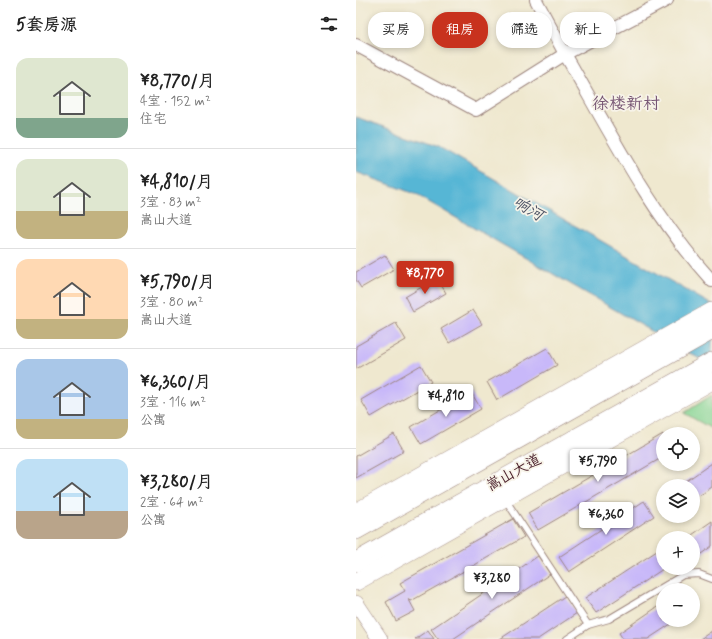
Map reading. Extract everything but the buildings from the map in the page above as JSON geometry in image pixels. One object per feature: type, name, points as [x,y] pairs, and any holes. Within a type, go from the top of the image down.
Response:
[{"type":"main road","points":[[356,512],[712,311]]},
{"type":"main road","name":"嵩山大道","points":[[356,530],[712,330]]},
{"type":"main road","name":"嵩山大道","points":[[356,562],[500,491],[712,362]]},
{"type":"main road","points":[[356,582],[500,491],[712,382]]},
{"type":"street","points":[[536,0],[565,54],[650,200],[697,264],[712,281]]},
{"type":"street","points":[[356,45],[476,110],[565,54],[667,0]]},
{"type":"street","points":[[356,603],[380,639]]},
{"type":"lane","points":[[500,491],[588,625]]},
{"type":"lane","points":[[567,639],[588,625],[609,619],[684,575],[699,574],[712,579]]},
{"type":"green space","points":[[712,395],[712,429],[684,413]]},
{"type":"water","name":"响河","points":[[356,117],[439,147],[712,305],[712,366],[415,194],[356,172]]},
{"type":"district","name":"徐楼新村","points":[[626,104]]}]
